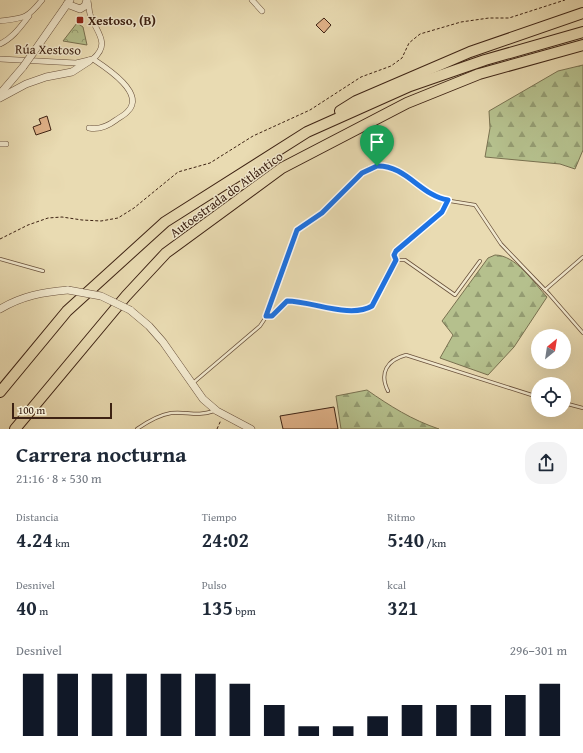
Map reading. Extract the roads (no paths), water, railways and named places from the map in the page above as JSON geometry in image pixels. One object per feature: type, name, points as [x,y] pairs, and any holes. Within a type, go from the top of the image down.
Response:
[{"type":"highway","points":[[307,132],[356,101],[412,76],[470,52],[583,13]]},
{"type":"highway","name":"Autoestrada do Atlántico","points":[[0,392],[67,311],[164,222],[307,132],[410,86],[485,60],[583,32]]},
{"type":"highway","name":"Autoestrada do Atlántico","points":[[15,429],[126,296],[166,253],[282,168],[408,103],[479,74],[583,45]]},
{"type":"street","points":[[0,44],[6,42],[18,30],[42,0]]},
{"type":"street","points":[[80,9],[85,6],[87,0]]},
{"type":"street","name":"Rúa Xestoso","points":[[0,59],[76,63],[91,60],[101,49],[101,39],[90,14],[87,0]]},
{"type":"street","points":[[252,0],[262,11]]},
{"type":"street","points":[[0,94],[23,66],[69,2],[90,14]]},
{"type":"street","points":[[0,21],[17,19],[30,15]]},
{"type":"street","points":[[0,98],[26,84],[46,77],[72,72],[91,60],[121,78],[131,96],[132,101],[129,111],[109,125],[99,128],[89,128]]},
{"type":"street","points":[[0,309],[27,296],[47,291],[68,290],[101,296],[130,310],[149,326],[160,338],[203,399],[220,413],[251,429]]},
{"type":"lane","points":[[191,384],[260,326],[266,316],[297,230],[322,213],[362,173],[377,166],[392,167],[436,197],[475,205],[502,244],[583,333]]},
{"type":"lane","points":[[266,316],[272,316],[287,301],[350,311],[367,309],[372,306],[396,260],[394,255],[396,251],[442,212],[448,200]]},
{"type":"lane","points":[[545,290],[583,257]]},
{"type":"lane","points":[[0,259],[43,271]]},
{"type":"lane","points":[[396,260],[405,260],[455,295],[480,260]]},
{"type":"lane","points":[[388,391],[383,381],[385,371],[396,358],[406,355],[531,395]]},
{"type":"lane","points":[[571,405],[583,408]]},
{"type":"lane","points":[[137,429],[149,421],[170,413],[202,415],[220,413]]},
{"type":"place","name":"Xestoso, (B)","points":[[80,20]]}]
